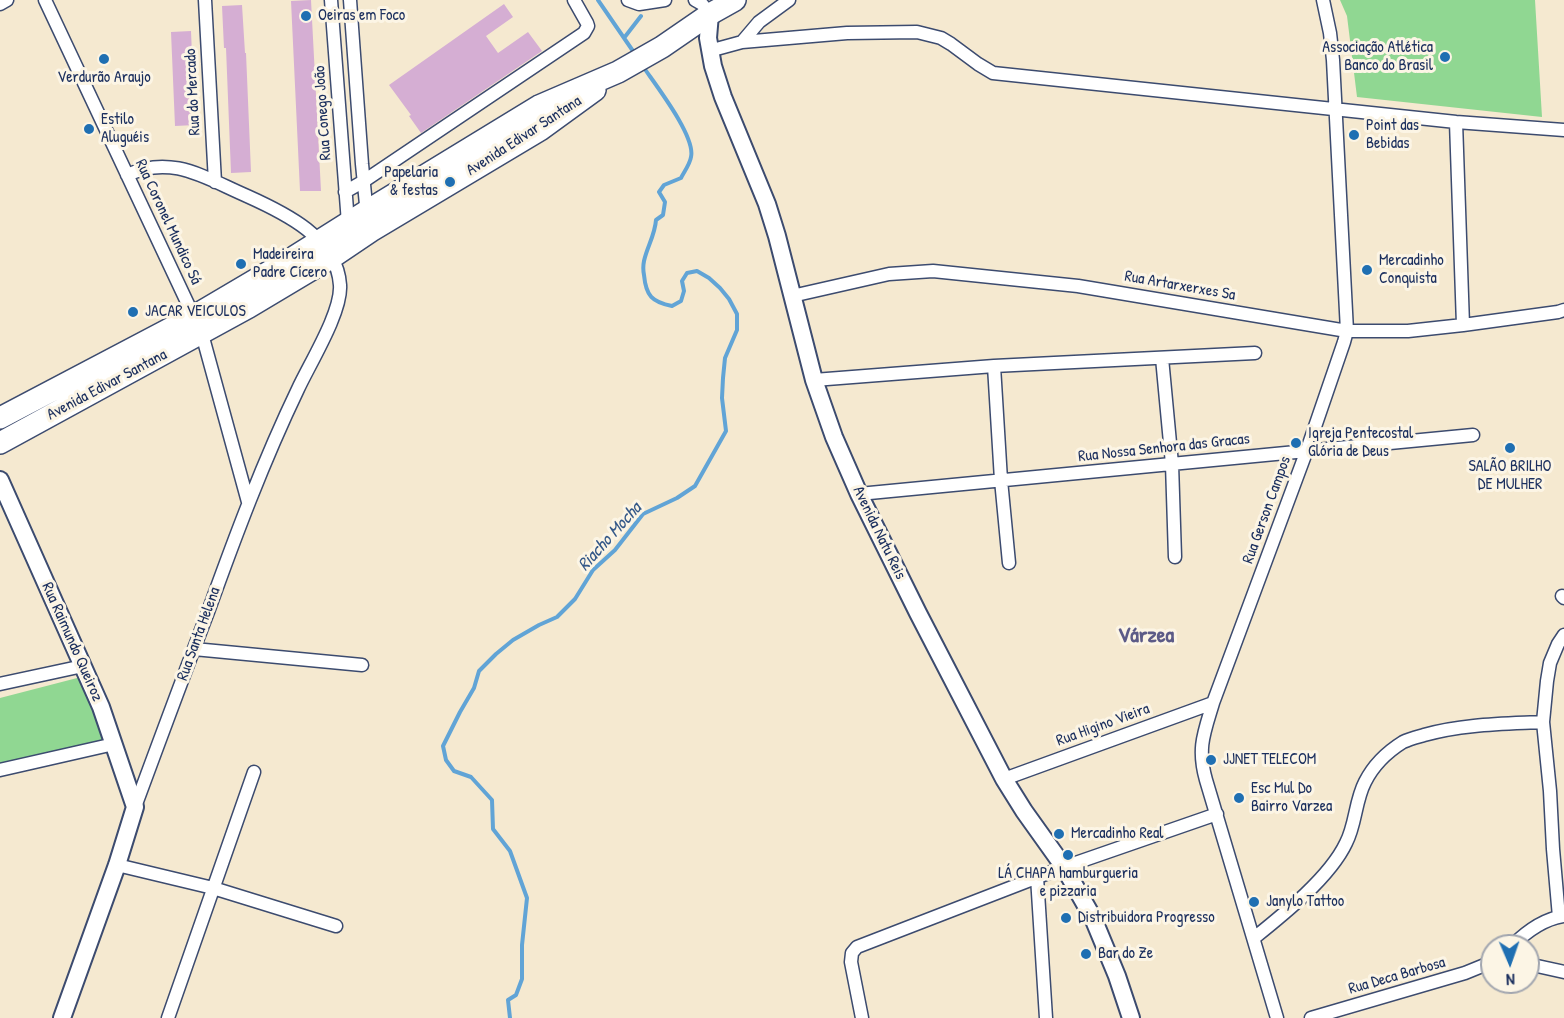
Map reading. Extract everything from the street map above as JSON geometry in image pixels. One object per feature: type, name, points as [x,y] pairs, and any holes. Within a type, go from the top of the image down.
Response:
[{"type":"highway","points":[[703,7],[735,0]]},
{"type":"highway","name":"Avenida Edivar Santana","points":[[0,418],[198,325],[249,307],[326,249],[369,221],[540,130],[622,70],[662,46],[703,7]]},
{"type":"highway","name":"Avenida Edivar Santana","points":[[326,249],[348,223],[369,221]]},
{"type":"highway","name":"Avenida Edivar Santana","points":[[0,442],[198,325]]},
{"type":"street","points":[[0,4],[7,0]]},
{"type":"street","name":"Rua Coronel Mundico Sá","points":[[45,0],[198,325],[248,502]]},
{"type":"street","name":"Rua do Mercado","points":[[205,0],[215,182]]},
{"type":"street","name":"Rua Conego João","points":[[332,0],[348,223]]},
{"type":"street","points":[[350,0],[369,221]]},
{"type":"street","points":[[345,192],[584,33],[588,26],[574,0]]},
{"type":"street","points":[[628,0],[639,4],[665,0]]},
{"type":"street","points":[[742,42],[759,22],[789,0]]},
{"type":"street","name":"Rua Gerson Campos","points":[[1277,1018],[1201,763],[1203,735],[1213,703],[1307,450],[1347,331],[1336,109],[1330,33],[1323,0]]},
{"type":"street","name":"Avenida Natu Reis","points":[[703,7],[709,51],[723,97],[775,228],[814,380],[834,437],[859,494],[918,613],[1004,779],[1064,867],[1093,918],[1117,976],[1131,1018]]},
{"type":"street","points":[[709,51],[742,42],[847,33],[917,32],[941,38],[993,73],[1456,122],[1564,130]]},
{"type":"street","points":[[1456,122],[1463,325]]},
{"type":"street","points":[[127,175],[153,166],[181,168],[257,201],[304,226],[326,249]]},
{"type":"street","name":"Rua Santa Helena","points":[[63,1018],[135,807],[248,502],[289,408],[332,322],[339,303],[338,272],[326,249]]},
{"type":"street","name":"Rua Artarxerxes Sa","points":[[792,296],[890,274],[933,271],[1089,288],[1347,331],[1408,331],[1563,310]]},
{"type":"street","points":[[814,380],[994,366],[1255,352]]},
{"type":"street","points":[[1162,358],[1172,464],[1175,557]]},
{"type":"street","points":[[994,366],[1009,563]]},
{"type":"street","name":"Rua Nossa Senhora das Gracas","points":[[859,494],[1473,435]]},
{"type":"street","name":"Rua Raimundo Queiroz","points":[[0,480],[101,707],[135,807]]},
{"type":"street","points":[[1525,934],[1531,929],[1562,916],[1554,868],[1543,722],[1550,663],[1564,634]]},
{"type":"street","points":[[194,649],[362,665]]},
{"type":"street","points":[[0,684],[83,666]]},
{"type":"street","name":"Rua Higino Vieira","points":[[1004,779],[1213,703]]},
{"type":"street","points":[[1254,938],[1294,903],[1337,859],[1347,842],[1357,800],[1365,781],[1387,753],[1405,741],[1438,731],[1478,725],[1543,722]]},
{"type":"street","points":[[0,770],[114,744]]},
{"type":"street","points":[[168,1018],[254,772]]},
{"type":"street","points":[[862,1018],[851,962],[852,953],[857,947],[1064,867],[1217,814]]},
{"type":"street","points":[[117,864],[213,888],[336,926]]},
{"type":"street","points":[[1037,877],[1046,1018]]},
{"type":"street","name":"Rua Deca Barbosa","points":[[1311,1018],[1480,967]]},
{"type":"street","points":[[1540,967],[1564,972]]},
{"type":"green space","name":"Associação Atlética Banco do Brasil","points":[[1340,0],[1535,0],[1542,117],[1357,97],[1347,16]]},
{"type":"green space","points":[[81,677],[104,741],[0,764],[0,698]]},
{"type":"building","points":[[311,0],[321,191],[300,191],[291,1]]},
{"type":"building","points":[[504,4],[513,17],[486,36],[498,53],[528,32],[542,51],[421,133],[389,85]]},
{"type":"building","points":[[242,5],[251,172],[231,173],[222,6]]},
{"type":"building","points":[[191,31],[195,125],[175,126],[171,32]]},
{"type":"waterway","name":"Riacho Mocha","points":[[598,0],[635,54]]},
{"type":"waterway","points":[[624,38],[641,16]]},
{"type":"waterway","name":"Riacho Mocha","points":[[510,1018],[508,1000],[516,995],[522,979],[522,945],[527,898],[510,851],[493,829],[492,800],[471,777],[454,771],[446,760],[443,746],[474,688],[479,671],[513,640],[557,617],[575,599],[593,570],[615,550],[643,514],[677,498],[695,486],[726,431],[722,398],[725,358],[737,330],[737,314],[729,299],[709,278],[697,271],[687,273],[682,281],[684,291],[681,301],[672,306],[655,300],[646,288],[643,268],[645,256],[656,220],[663,215],[665,202],[659,192],[664,185],[681,178],[691,157],[691,148],[681,123],[642,65]]},
{"type":"place","name":"Oeiras em Foco","points":[[306,16]]},
{"type":"place","name":"Associação Atlética Banco do Brasil","points":[[1445,57]]},
{"type":"place","name":"Verdurão Araujo","points":[[104,59]]},
{"type":"place","name":"Estilo Aluguéis","points":[[89,129]]},
{"type":"place","name":"Point das Bebidas","points":[[1354,135]]},
{"type":"place","name":"Papelaria & festas","points":[[450,182]]},
{"type":"place","name":"Madeireira Padre Cícero","points":[[241,264]]},
{"type":"place","name":"Mercadinho Conquista","points":[[1367,270]]},
{"type":"place","name":"JACAR VEICULOS","points":[[133,312]]},
{"type":"place","name":"Igreja Pentecostal Glória de Deus","points":[[1296,443]]},
{"type":"place","name":"SALÃO BRILHO DE MULHER","points":[[1510,448]]},
{"type":"place","name":"JJNET TELECOM","points":[[1211,760]]},
{"type":"place","name":"Esc Mul Do Bairro Varzea","points":[[1239,798]]},
{"type":"place","name":"Mercadinho Real","points":[[1059,834]]},
{"type":"place","name":"LÁ CHAPA hamburgueria e pizzaria","points":[[1068,855]]},
{"type":"place","name":"Janylo Tattoo","points":[[1254,902]]},
{"type":"place","name":"Distribuidora Progresso","points":[[1066,918]]},
{"type":"place","name":"Bar do Ze","points":[[1086,954]]},
{"type":"district","name":"Várzea","points":[[1146,636]]}]
